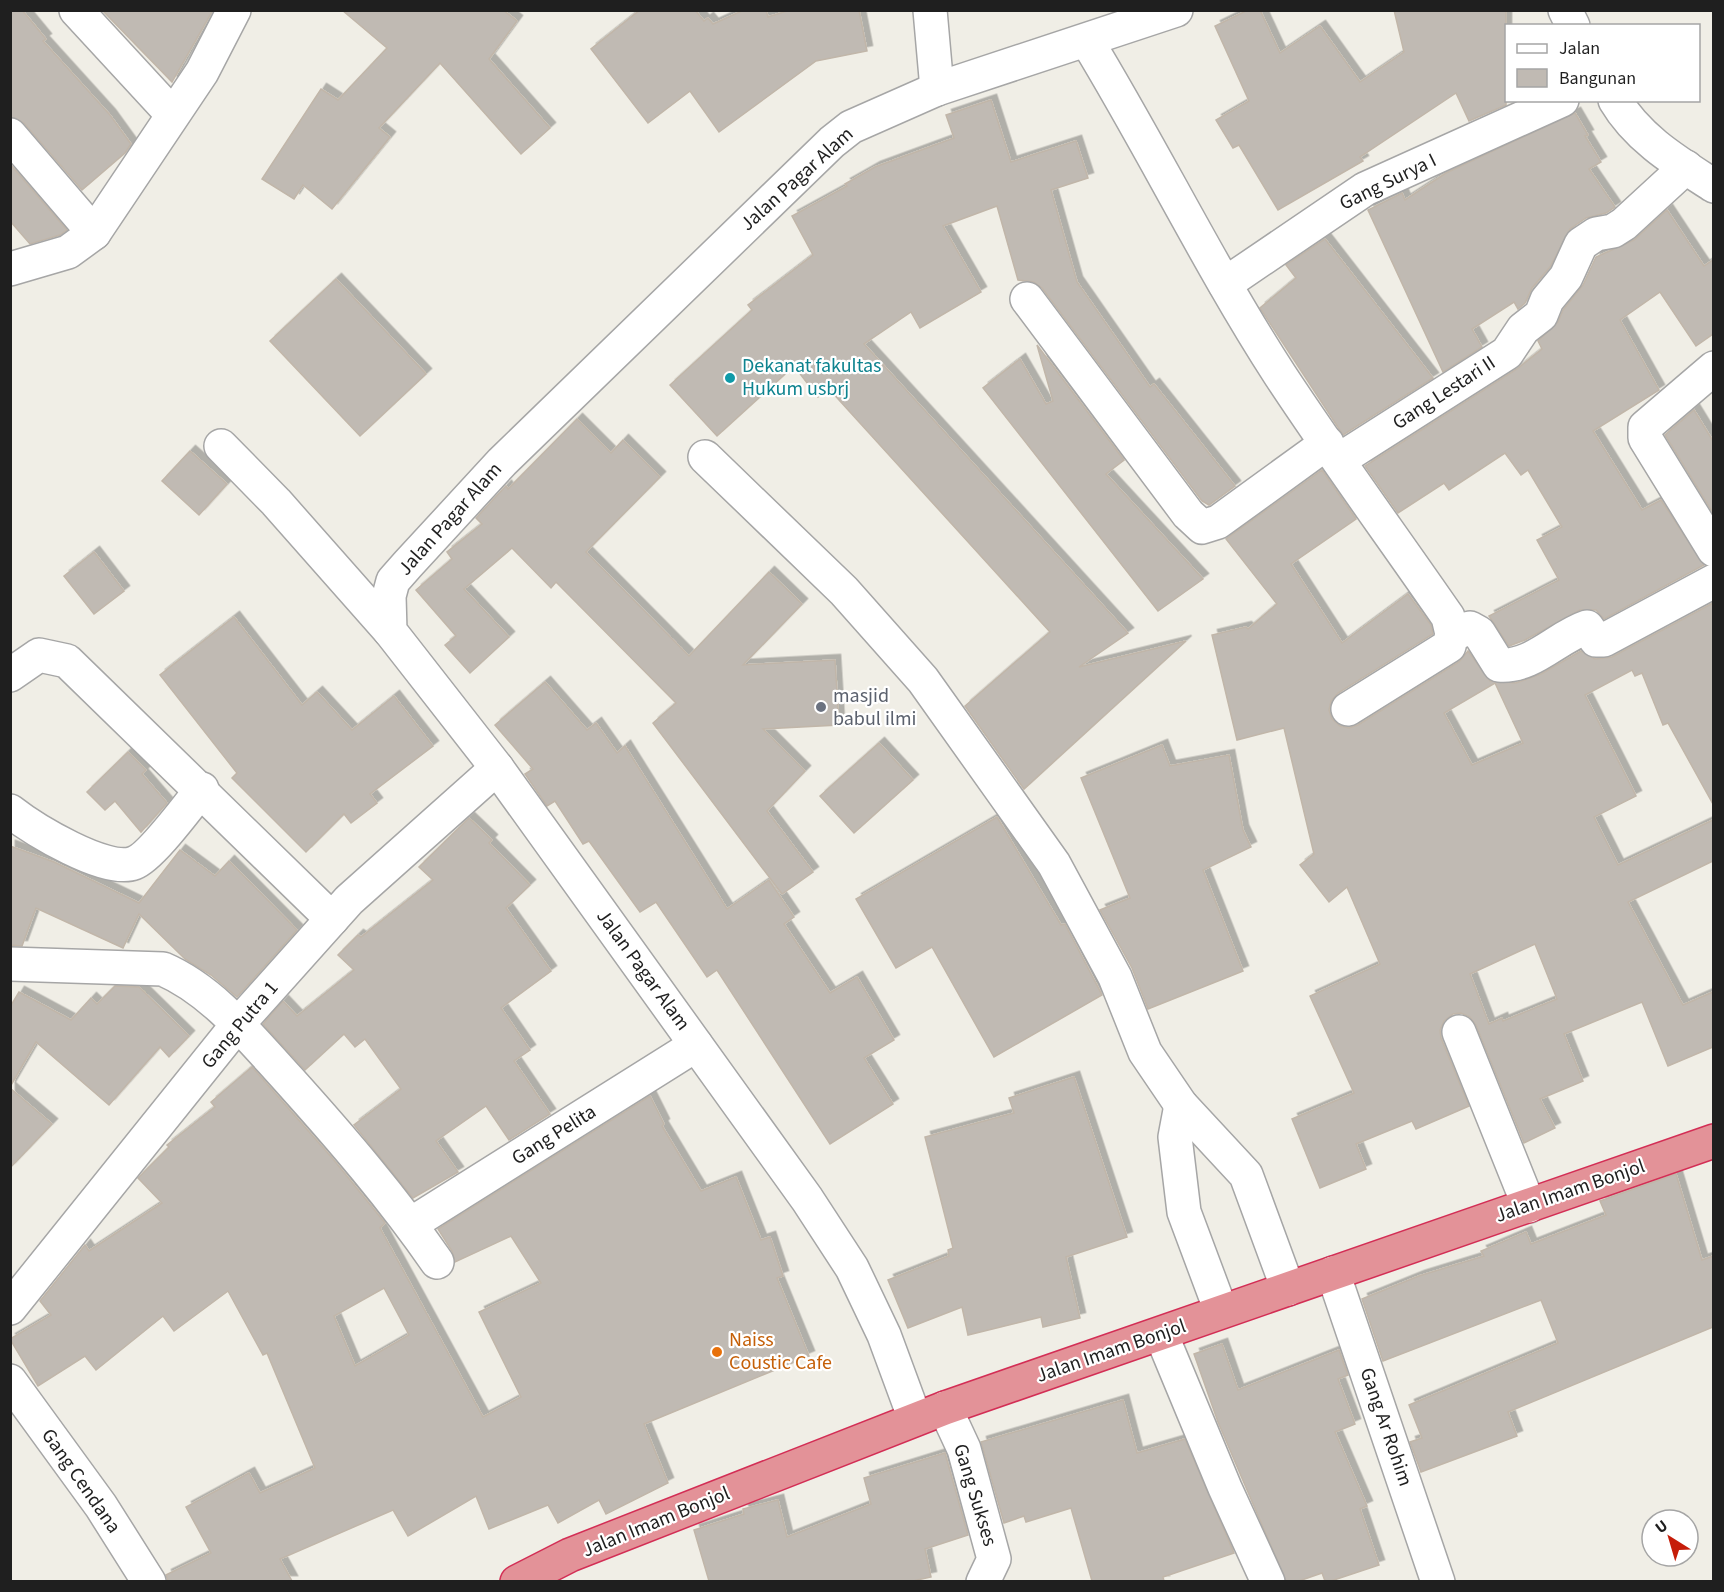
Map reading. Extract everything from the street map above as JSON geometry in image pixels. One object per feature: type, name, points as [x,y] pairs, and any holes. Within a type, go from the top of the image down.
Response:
[{"type":"highway","name":"Jalan Imam Bonjol","points":[[517,1581],[570,1555],[930,1414],[1221,1311],[1713,1142]]},
{"type":"street","points":[[76,10],[172,114]]},
{"type":"street","points":[[930,10],[936,89]]},
{"type":"street","name":"Jalan Pagar Alam","points":[[930,1414],[884,1335],[852,1268],[807,1199],[497,768],[390,631],[389,596],[393,581],[501,462],[832,142],[851,127],[936,89],[1176,10]]},
{"type":"street","points":[[1565,10],[1572,24]]},
{"type":"street","points":[[10,269],[68,252],[94,233],[202,72],[232,12]]},
{"type":"street","points":[[1087,41],[1135,119],[1225,284],[1281,375],[1448,617],[1452,634],[1449,646],[1348,709]]},
{"type":"street","name":"Gang Surya I","points":[[1225,284],[1365,189],[1558,102]]},
{"type":"street","points":[[1616,102],[1626,120],[1665,154],[1701,171]]},
{"type":"street","points":[[10,135],[94,233]]},
{"type":"street","name":"Gang Lestari II","points":[[1027,299],[1188,514],[1202,527],[1218,522],[1333,451],[1507,353],[1523,329],[1541,315],[1547,300],[1566,277],[1581,244],[1596,234],[1613,231],[1701,171]]},
{"type":"street","points":[[1713,368],[1645,427],[1645,438],[1713,550]]},
{"type":"street","points":[[222,446],[276,502],[390,631]]},
{"type":"street","points":[[705,457],[844,591],[923,680],[1054,864],[1115,977],[1145,1053],[1181,1105],[1213,1136],[1246,1175],[1288,1289]]},
{"type":"street","points":[[1452,634],[1470,628],[1479,633],[1499,665],[1508,666],[1524,662],[1587,627],[1596,640],[1604,640],[1713,581]]},
{"type":"street","points":[[10,675],[39,655],[67,661],[202,789],[332,919]]},
{"type":"street","name":"Gang Putra 1","points":[[10,1308],[238,1024],[349,900],[497,768]]},
{"type":"street","points":[[10,811],[47,838],[119,867],[136,863],[148,852],[202,789]]},
{"type":"street","points":[[10,964],[162,969],[180,976],[238,1024],[336,1133],[411,1224],[436,1262]]},
{"type":"street","points":[[1459,1032],[1528,1206]]},
{"type":"street","name":"Gang Pelita","points":[[411,1224],[696,1045]]},
{"type":"street","points":[[1181,1105],[1175,1137],[1184,1212],[1221,1311]]},
{"type":"street","name":"Gang Ar Rohim","points":[[1333,1273],[1438,1581]]},
{"type":"street","points":[[1161,1334],[1225,1488],[1268,1581]]},
{"type":"street","name":"Gang Cendana","points":[[10,1381],[101,1506],[149,1581]]},
{"type":"street","name":"Gang Sukses","points":[[930,1414],[964,1449],[994,1559],[983,1581]]},
{"type":"building","points":[[10,10],[22,10],[46,39],[43,41],[110,115],[131,144],[125,153],[82,190],[24,123],[10,117]]},
{"type":"building","points":[[102,10],[213,10],[172,82]]},
{"type":"building","points":[[342,10],[503,10],[517,21],[489,59],[550,128],[521,154],[440,63],[379,128],[390,137],[332,209],[303,185],[294,199],[262,179],[321,89],[338,100],[387,48]]},
{"type":"building","points":[[640,10],[695,10],[704,21],[708,18],[713,24],[744,10],[766,10],[768,17],[790,10],[859,10],[867,51],[816,61],[719,132],[690,91],[648,123],[591,49]]},
{"type":"building","points":[[1248,10],[1260,10],[1280,53],[1320,26],[1360,82],[1404,52],[1394,10],[1506,10],[1506,105],[1469,121],[1456,93],[1360,157],[1363,161],[1278,210],[1239,145],[1233,148],[1216,120],[1249,101],[1215,26]]},
{"type":"building","points":[[991,100],[1011,162],[1076,141],[1088,178],[1051,190],[1077,282],[1150,387],[1154,384],[1235,486],[1209,505],[1202,501],[1042,288],[1034,282],[1018,280],[997,206],[943,226],[981,292],[920,328],[911,312],[864,344],[1128,633],[1079,667],[1186,641],[1024,789],[965,706],[1050,632],[829,389],[818,397],[794,366],[717,436],[670,385],[752,310],[748,305],[813,255],[792,216],[847,186],[845,184],[875,167],[954,138],[946,115]]},
{"type":"building","points":[[1575,113],[1588,135],[1585,136],[1601,162],[1589,169],[1615,207],[1606,213],[1586,218],[1570,229],[1550,267],[1532,288],[1525,303],[1518,309],[1514,302],[1472,329],[1482,347],[1443,372],[1368,210],[1402,193],[1405,200],[1446,173]]},
{"type":"building","points":[[10,164],[67,230],[60,235],[30,244],[10,221]]},
{"type":"building","points":[[1667,210],[1704,266],[1713,260],[1713,334],[1696,346],[1660,292],[1620,320],[1659,390],[1593,431],[1642,510],[1661,500],[1704,565],[1604,619],[1596,610],[1580,610],[1525,640],[1509,646],[1489,616],[1559,580],[1537,540],[1562,527],[1528,470],[1521,475],[1505,453],[1449,490],[1444,483],[1398,513],[1365,466],[1517,369],[1542,349],[1538,341],[1558,322],[1563,310],[1583,285],[1596,257],[1634,240]]},
{"type":"building","points":[[1325,239],[1433,378],[1343,435],[1260,308],[1296,278],[1286,265]]},
{"type":"building","points":[[336,279],[426,374],[360,436],[270,341]]},
{"type":"building","points":[[1037,345],[1124,460],[1106,474],[1203,579],[1158,611],[983,388],[1020,359],[1046,404],[1053,401]]},
{"type":"building","points":[[1694,410],[1713,441],[1713,513],[1665,435]]},
{"type":"building","points":[[577,419],[611,453],[623,440],[660,477],[586,552],[689,656],[769,572],[802,604],[743,665],[835,660],[839,725],[763,729],[805,771],[767,811],[813,872],[782,894],[653,723],[676,703],[556,582],[551,588],[512,548],[464,589],[509,637],[470,673],[445,645],[456,636],[416,590],[452,559],[447,552],[482,524],[476,518],[503,489],[506,486],[508,489]]},
{"type":"building","points":[[190,451],[227,484],[199,515],[162,481]]},
{"type":"building","points":[[1322,470],[1356,519],[1291,564],[1342,643],[1408,594],[1431,625],[1433,634],[1338,693],[1331,701],[1329,710],[1332,719],[1340,726],[1349,728],[1358,725],[1459,662],[1468,651],[1490,681],[1516,683],[1541,674],[1581,651],[1595,659],[1612,657],[1713,603],[1713,804],[1668,723],[1663,725],[1642,673],[1635,676],[1632,670],[1585,695],[1636,796],[1594,817],[1618,865],[1713,820],[1713,861],[1628,902],[1683,1005],[1713,992],[1713,1047],[1668,1066],[1642,1002],[1564,1034],[1583,1081],[1540,1099],[1555,1128],[1524,1143],[1476,1025],[1470,1017],[1461,1013],[1453,1014],[1444,1021],[1440,1030],[1441,1038],[1469,1106],[1416,1129],[1412,1121],[1356,1144],[1366,1169],[1320,1188],[1292,1119],[1354,1093],[1310,996],[1380,964],[1347,887],[1329,902],[1300,865],[1314,854],[1284,728],[1237,740],[1212,635],[1246,627],[1248,629],[1277,604],[1226,539]],"holes":[[[1495,683],[1523,743],[1472,765],[1444,713]],[[1535,944],[1557,999],[1503,1021],[1502,1018],[1489,1024],[1470,974]]]},
{"type":"building","points":[[94,552],[124,591],[94,614],[64,576]]},
{"type":"building","points":[[234,617],[302,705],[317,692],[352,730],[394,696],[433,746],[370,794],[377,803],[351,823],[344,814],[306,852],[232,778],[237,773],[160,675]]},
{"type":"building","points":[[545,682],[587,730],[596,723],[617,753],[625,746],[727,909],[769,880],[794,917],[784,924],[830,993],[857,977],[894,1040],[864,1058],[893,1104],[830,1144],[717,970],[707,977],[656,902],[640,912],[589,841],[583,844],[555,801],[547,806],[525,774],[533,769],[495,725]]},
{"type":"building","points":[[879,743],[913,780],[854,833],[820,796]]},
{"type":"building","points":[[1162,745],[1170,766],[1229,755],[1243,830],[1251,847],[1203,870],[1243,971],[1148,1009],[1132,968],[1100,910],[1130,898],[1081,778]]},
{"type":"building","points":[[128,752],[146,770],[142,774],[167,803],[141,832],[115,801],[105,810],[87,792]]},
{"type":"building","points":[[997,817],[1061,925],[1065,924],[1102,995],[994,1057],[932,947],[896,968],[856,899]]},
{"type":"building","points":[[469,818],[492,840],[489,843],[530,885],[506,908],[551,971],[501,1008],[530,1050],[514,1061],[550,1114],[509,1140],[486,1106],[436,1141],[458,1172],[413,1198],[354,1125],[401,1089],[365,1039],[355,1047],[344,1034],[305,1070],[263,1024],[283,1001],[297,1016],[354,970],[338,955],[358,935],[361,937],[433,880],[419,867]]},
{"type":"building","points":[[10,846],[54,862],[139,903],[180,850],[215,876],[229,861],[297,930],[237,997],[211,975],[185,959],[139,914],[123,948],[36,908],[22,946],[10,945]]},
{"type":"building","points":[[115,986],[139,987],[189,1036],[169,1057],[160,1047],[109,1105],[36,1042],[10,1087],[10,1007],[19,992],[71,1020],[91,998],[97,1004]]},
{"type":"building","points":[[252,1067],[333,1159],[385,1223],[380,1228],[483,1417],[521,1397],[479,1312],[541,1283],[511,1236],[455,1262],[452,1251],[438,1229],[650,1096],[664,1124],[662,1126],[701,1191],[736,1177],[761,1240],[770,1237],[783,1276],[777,1278],[809,1356],[644,1424],[668,1483],[606,1514],[599,1500],[558,1523],[548,1505],[489,1529],[476,1496],[408,1536],[393,1510],[280,1559],[292,1581],[168,1581],[166,1575],[211,1553],[186,1507],[249,1473],[260,1493],[315,1468],[267,1353],[263,1355],[228,1291],[174,1331],[163,1316],[96,1370],[85,1356],[38,1386],[10,1339],[51,1315],[40,1301],[85,1245],[89,1251],[162,1203],[138,1178],[169,1147],[167,1145],[215,1107],[211,1102]],"holes":[[[384,1288],[409,1335],[355,1366],[334,1316]]]},
{"type":"building","points":[[1074,1077],[1127,1237],[1066,1257],[1080,1318],[1043,1327],[1041,1317],[968,1335],[962,1307],[908,1328],[888,1280],[949,1256],[948,1250],[953,1248],[925,1137],[1014,1113],[1009,1098]]},
{"type":"building","points":[[10,1088],[52,1124],[10,1168]]},
{"type":"building","points":[[1676,1174],[1702,1260],[1713,1256],[1713,1327],[1508,1412],[1517,1436],[1421,1472],[1410,1442],[1422,1438],[1409,1405],[1558,1343],[1541,1300],[1383,1361],[1362,1299],[1419,1276],[1484,1256],[1481,1251],[1526,1232],[1531,1244],[1606,1215],[1600,1201]]},
{"type":"building","points":[[1222,1344],[1238,1390],[1339,1350],[1348,1375],[1338,1379],[1355,1424],[1335,1432],[1367,1506],[1360,1509],[1379,1565],[1331,1581],[1325,1581],[1322,1573],[1299,1581],[1286,1581],[1218,1422],[1194,1354]]},
{"type":"building","points":[[1123,1400],[1137,1453],[1185,1439],[1234,1553],[1163,1577],[1164,1581],[1092,1581],[1071,1508],[1026,1522],[1024,1516],[1004,1523],[981,1442]]},
{"type":"building","points":[[945,1453],[968,1535],[925,1549],[931,1577],[913,1581],[709,1581],[694,1530],[744,1514],[743,1509],[778,1500],[787,1537],[871,1504],[864,1478]]},
{"type":"place","name":"Dekanat fakultas Hukum usbrj","points":[[730,378]]},
{"type":"place","name":"masjid babul ilmi","points":[[821,707]]},
{"type":"place","name":"Naiss Coustic Cafe","points":[[717,1352]]}]
